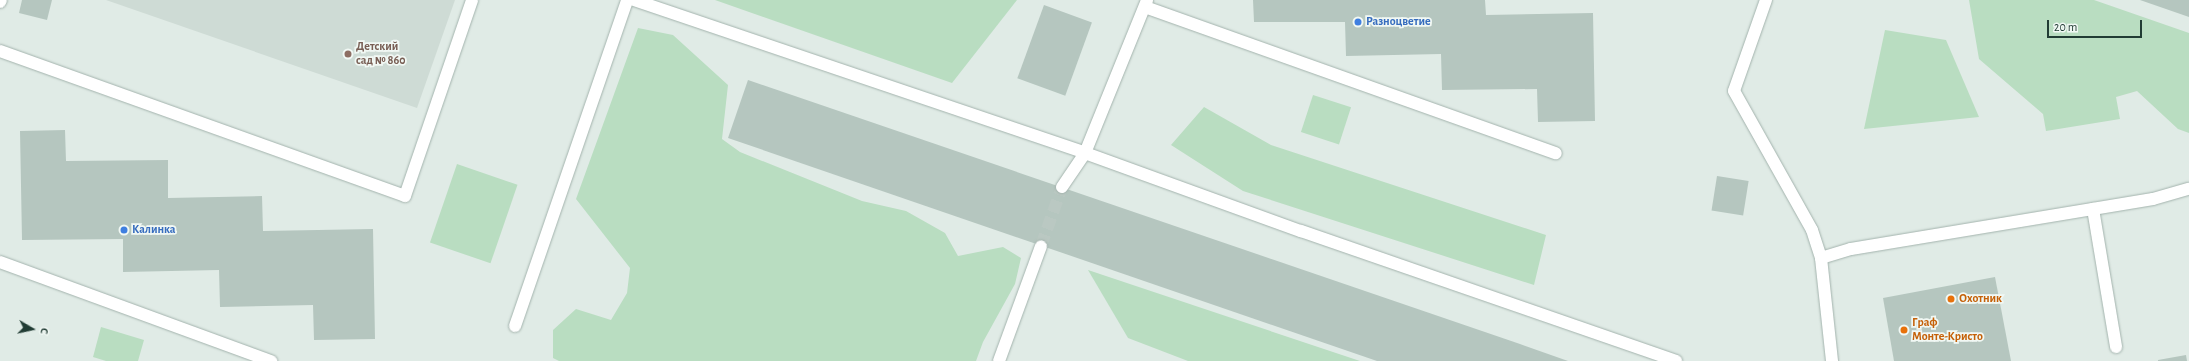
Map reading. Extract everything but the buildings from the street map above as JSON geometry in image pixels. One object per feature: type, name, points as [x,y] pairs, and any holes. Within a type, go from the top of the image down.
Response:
[{"type":"lane","points":[[0,50],[405,196],[472,0]]},
{"type":"lane","points":[[516,326],[627,0]]},
{"type":"lane","points":[[634,0],[1085,152],[1301,231],[1676,361]]},
{"type":"lane","points":[[1766,0],[1734,91],[1812,230],[1821,258],[1832,361]]},
{"type":"lane","points":[[1062,187],[1085,152],[1146,4],[1556,154]]},
{"type":"lane","points":[[1821,258],[1851,248],[2153,199],[2189,189]]},
{"type":"lane","points":[[2092,209],[2116,347]]},
{"type":"lane","points":[[998,361],[1041,246]]},
{"type":"lane","points":[[0,262],[271,361]]},
{"type":"shaded area","name":"Детский сад № 860","points":[[106,0],[455,0],[417,108]]},
{"type":"green space","points":[[715,0],[1017,0],[952,83]]},
{"type":"green space","points":[[1969,0],[2094,0],[2189,33],[2189,133],[2178,129],[2137,91],[2116,97],[2120,119],[2046,131],[2043,114],[1979,59]]},
{"type":"green space","points":[[638,28],[673,35],[728,85],[722,139],[740,152],[862,201],[906,211],[945,233],[958,256],[1003,247],[1021,258],[1015,284],[983,342],[976,361],[559,361],[553,358],[553,330],[576,309],[611,320],[627,293],[630,268],[576,199]]},
{"type":"green space","points":[[1885,30],[1946,40],[1979,117],[1864,129]]},
{"type":"green space","points":[[1313,95],[1351,107],[1339,144],[1301,132]]},
{"type":"green space","points":[[1204,107],[1271,145],[1546,235],[1534,285],[1243,191],[1171,145]]},
{"type":"green space","points":[[457,164],[518,185],[490,263],[430,242]]},
{"type":"green space","points":[[1088,270],[1360,361],[1188,361],[1128,338]]},
{"type":"green space","points":[[101,327],[144,340],[138,361],[106,361],[93,357]]},
{"type":"tunnel","points":[[1041,246],[1062,187]]},
{"type":"place","name":"Разноцветие","points":[[1358,22]]},
{"type":"place","name":"Детский сад № 860","points":[[348,54]]},
{"type":"place","name":"Калинка","points":[[124,230]]},
{"type":"place","name":"Охотник","points":[[1951,299]]},
{"type":"place","name":"Граф Монте-Кристо","points":[[1904,330]]}]
